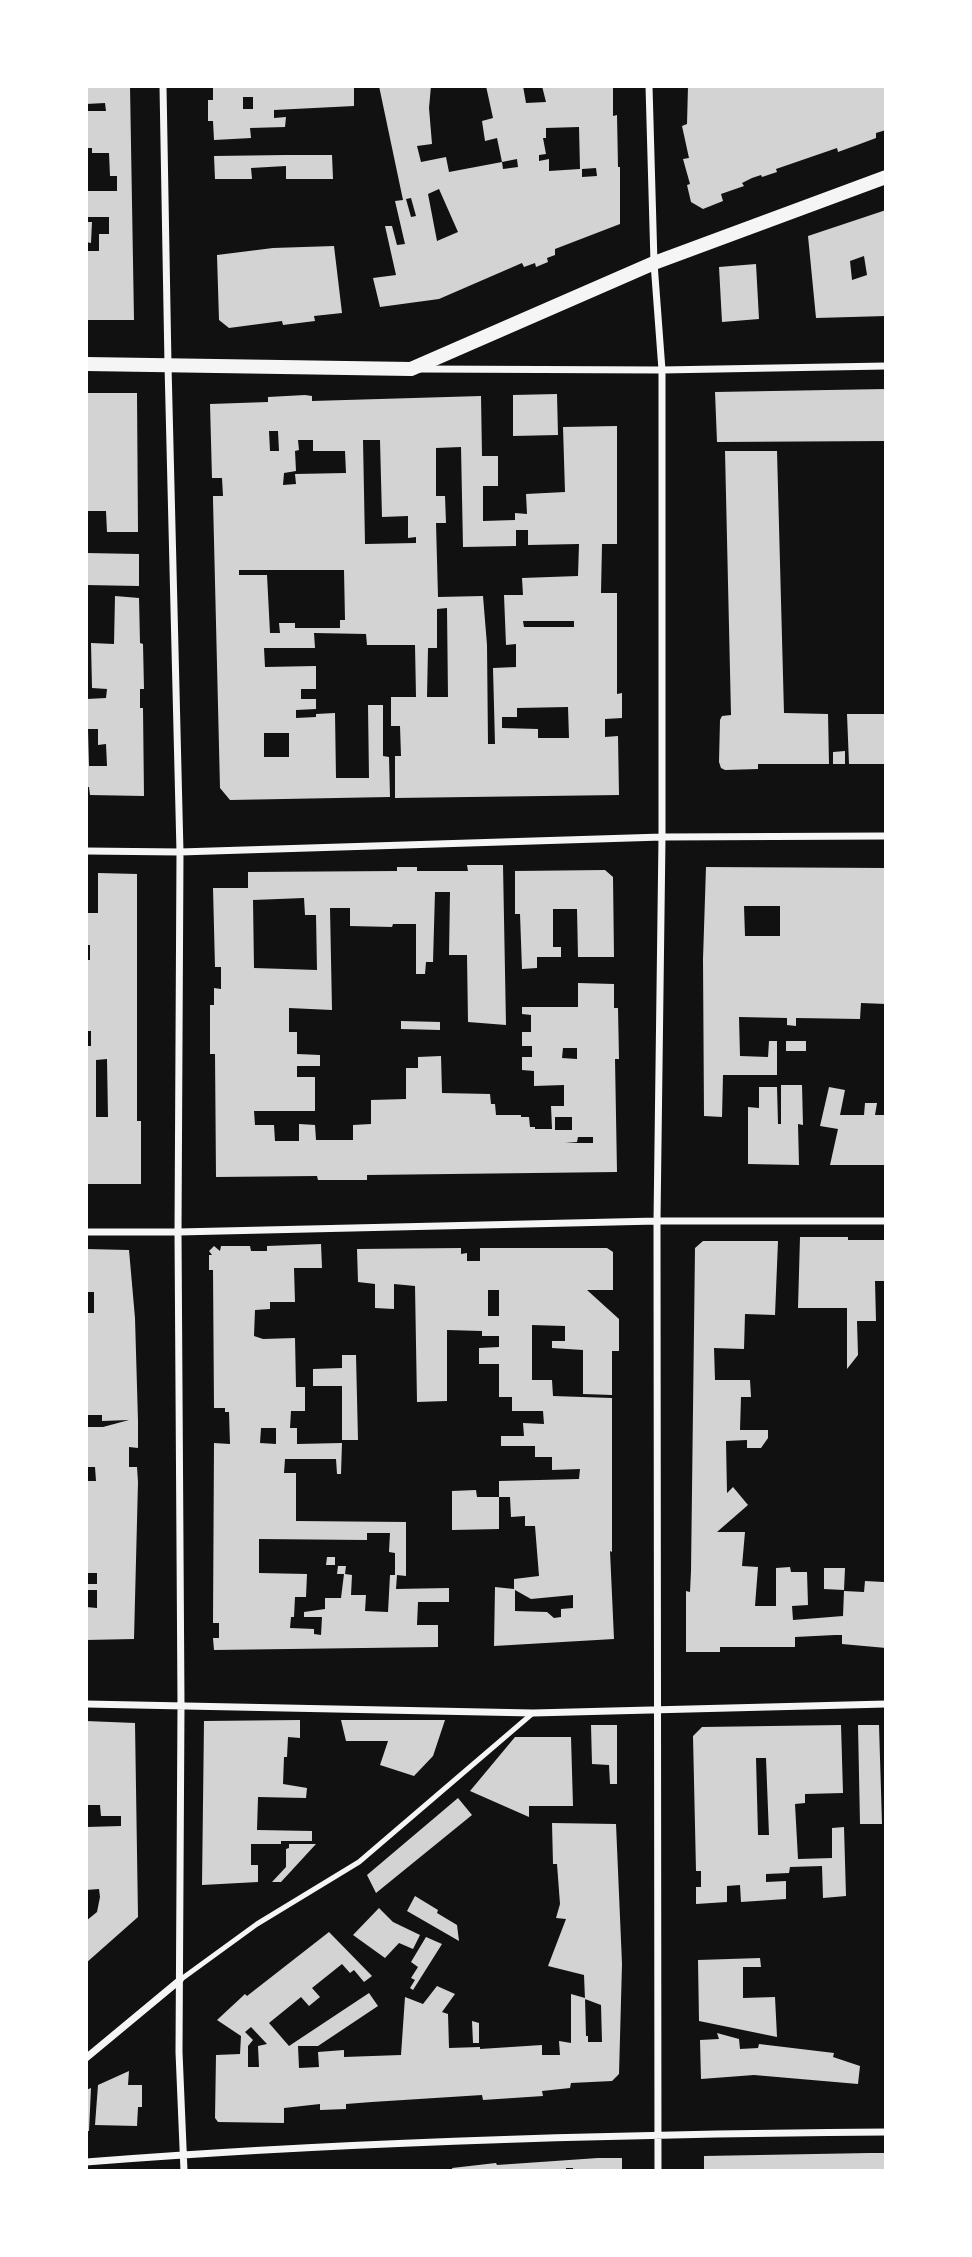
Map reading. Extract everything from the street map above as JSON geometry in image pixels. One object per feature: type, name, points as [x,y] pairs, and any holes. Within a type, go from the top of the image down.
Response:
[{"type":"main road","points":[[86,364],[411,369],[654,263],[886,177]]},
{"type":"street","points":[[163,86],[167,365],[180,852],[179,2052],[184,2171]]},
{"type":"street","points":[[649,86],[654,263],[662,370],[662,837],[657,1221],[658,2171]]},
{"type":"street","points":[[411,369],[662,370],[886,366]]},
{"type":"street","points":[[86,850],[180,852],[662,837],[886,836]]},
{"type":"street","points":[[86,1231],[178,1232],[657,1221],[886,1221]]},
{"type":"street","points":[[86,1704],[533,1713],[886,1704]]},
{"type":"street","points":[[86,2057],[180,1980]]},
{"type":"street","points":[[86,2162],[184,2154],[657,2134],[886,2132]]},
{"type":"lane","points":[[180,1980],[257,1924],[359,1862],[533,1713]]},
{"type":"building","points":[[86,86],[130,86],[134,320],[86,320],[86,251],[99,251],[99,234],[109,234],[109,217],[86,217],[86,191],[117,191],[117,176],[110,176],[109,153],[92,153],[92,148],[86,148],[86,111],[106,111],[105,103],[86,104]]},
{"type":"building","points":[[213,86],[354,86],[354,106],[274,110],[274,118],[286,117],[285,127],[250,128],[251,138],[214,140],[213,121],[208,121],[208,100],[213,100]],"holes":[[[243,97],[253,97],[253,109],[243,109]]]},
{"type":"building","points":[[379,86],[431,86],[429,108],[432,144],[417,146],[421,162],[446,157],[449,172],[502,162],[497,138],[485,141],[482,121],[493,118],[486,86],[523,86],[526,103],[546,102],[542,86],[613,86],[613,116],[617,115],[620,167],[620,224],[555,249],[555,255],[547,258],[548,262],[536,267],[535,263],[524,267],[522,263],[439,299],[380,307],[373,278],[396,275],[385,226],[392,226],[397,245],[405,244],[395,201],[403,200]],"holes":[[[579,127],[580,169],[549,171],[549,159],[539,161],[539,155],[546,154],[543,138],[546,138],[546,128]],[[517,159],[518,167],[503,169],[502,162]],[[596,168],[597,176],[582,177],[582,169]],[[439,189],[458,232],[437,241],[428,194]],[[411,198],[416,216],[411,217],[406,199]]]},
{"type":"building","points":[[688,86],[886,86],[886,130],[876,133],[876,138],[838,152],[837,148],[776,169],[777,172],[752,178],[742,183],[744,186],[721,194],[723,201],[703,209],[691,202],[687,185],[690,184],[683,159],[689,158],[682,126],[687,124]]},
{"type":"building","points":[[332,155],[333,179],[286,179],[286,166],[251,168],[252,179],[215,179],[214,156]]},
{"type":"building","points":[[886,210],[886,316],[816,318],[808,236]],"holes":[[[864,256],[867,275],[852,280],[850,261]]]},
{"type":"building","points":[[86,222],[92,222],[91,243],[86,242]]},
{"type":"building","points":[[334,246],[342,313],[314,316],[315,321],[283,325],[282,321],[229,328],[219,320],[217,255],[273,248]]},
{"type":"building","points":[[756,264],[759,319],[722,322],[719,267]]},
{"type":"building","points":[[886,389],[886,441],[717,442],[715,392]]},
{"type":"building","points":[[86,393],[137,393],[138,532],[107,532],[106,511],[86,511]]},
{"type":"building","points":[[557,394],[558,435],[513,436],[513,395]]},
{"type":"building","points":[[305,395],[312,396],[312,401],[481,396],[482,456],[498,456],[498,486],[483,486],[483,521],[515,520],[515,513],[527,514],[526,494],[565,492],[563,427],[617,426],[617,544],[602,544],[601,593],[617,593],[617,694],[622,693],[622,718],[605,719],[605,737],[618,736],[619,795],[395,798],[395,756],[401,756],[400,726],[391,726],[391,697],[416,697],[415,645],[367,645],[366,634],[314,633],[315,648],[264,648],[265,667],[316,666],[316,689],[301,689],[301,699],[316,699],[316,709],[296,710],[296,718],[335,713],[336,778],[369,778],[368,705],[383,705],[383,756],[389,757],[390,797],[230,800],[220,788],[213,496],[223,496],[222,478],[212,478],[210,404],[268,402],[268,397]],"holes":[[[269,431],[278,431],[279,451],[270,451]],[[298,440],[313,440],[313,451],[345,451],[346,473],[295,474],[296,484],[283,485],[284,473],[296,471],[295,451],[299,450]],[[363,440],[380,440],[382,517],[408,516],[408,538],[416,537],[416,543],[365,544]],[[461,447],[463,547],[516,546],[516,530],[528,530],[528,545],[579,544],[578,576],[522,578],[523,595],[504,595],[506,645],[516,644],[516,667],[493,668],[495,744],[488,744],[487,645],[483,596],[438,597],[436,523],[446,523],[445,496],[436,496],[436,448]],[[239,570],[344,570],[345,620],[340,620],[340,628],[295,628],[295,623],[279,623],[280,633],[270,633],[267,575],[239,575]],[[447,608],[448,697],[427,697],[428,648],[437,648],[437,609]],[[523,621],[574,621],[574,627],[524,627]],[[568,707],[569,738],[538,738],[538,729],[502,728],[502,717],[517,717],[517,708]],[[264,733],[289,733],[289,757],[264,757]]]},
{"type":"building","points":[[725,451],[777,451],[784,713],[828,714],[829,764],[758,764],[758,769],[725,770],[719,762],[720,720],[722,716],[731,715]]},
{"type":"building","points":[[86,553],[139,554],[139,586],[86,585]]},
{"type":"building","points":[[115,596],[139,598],[140,643],[143,644],[144,689],[140,689],[140,708],[143,708],[144,796],[90,795],[89,787],[86,787],[87,699],[106,698],[107,689],[92,688],[91,643],[114,644]],"holes":[[[88,729],[98,729],[98,745],[106,744],[107,766],[89,766]]]},
{"type":"building","points":[[847,714],[886,714],[886,764],[849,764]]},
{"type":"building","points":[[845,751],[845,764],[833,764],[833,752]]},
{"type":"building","points":[[467,865],[503,865],[506,1025],[468,1022],[467,955],[449,955],[450,892],[435,892],[433,962],[426,962],[425,974],[416,974],[416,924],[393,924],[392,927],[350,926],[350,908],[330,908],[332,1010],[289,1008],[289,1032],[297,1032],[297,1054],[320,1055],[320,1066],[297,1066],[297,1077],[315,1077],[315,1111],[254,1111],[255,1125],[274,1125],[275,1141],[299,1141],[299,1124],[315,1125],[316,1140],[353,1140],[353,1125],[371,1124],[371,1100],[406,1099],[406,1068],[418,1068],[418,1057],[441,1056],[442,1093],[490,1094],[496,1115],[529,1117],[530,1127],[552,1129],[551,1106],[564,1106],[564,1085],[534,1086],[534,1071],[522,1070],[522,1057],[532,1057],[532,1046],[522,1046],[522,1032],[531,1032],[531,1015],[522,1014],[522,1007],[578,1007],[578,983],[614,984],[614,1008],[618,1008],[619,1059],[615,1059],[617,1172],[367,1175],[367,1180],[318,1180],[317,1176],[216,1177],[215,1054],[210,1054],[210,1005],[214,1005],[214,988],[221,989],[221,967],[215,967],[213,888],[248,888],[248,872],[397,871],[397,867],[417,867],[417,871],[468,871]],"holes":[[[304,898],[305,915],[316,915],[317,970],[254,968],[253,900]],[[563,1048],[577,1048],[577,1059],[562,1058]],[[555,1117],[572,1117],[572,1130],[555,1130]],[[578,1137],[593,1137],[593,1143],[565,1143],[577,1142]]]},
{"type":"building","points":[[706,867],[886,868],[886,1004],[861,1003],[860,1019],[796,1018],[796,1026],[787,1025],[787,1018],[739,1017],[740,1056],[768,1057],[769,1041],[777,1041],[777,1075],[723,1075],[722,1117],[704,1116],[703,959]],"holes":[[[744,906],[780,906],[780,936],[745,936]]]},
{"type":"building","points":[[605,870],[613,877],[614,957],[578,957],[577,909],[553,909],[553,947],[561,947],[561,957],[537,957],[537,968],[522,969],[520,914],[515,914],[515,871]]},
{"type":"building","points":[[98,873],[137,874],[137,1121],[141,1121],[141,1184],[86,1184],[86,1046],[91,1046],[91,1031],[86,1031],[86,960],[90,960],[90,945],[86,945],[86,913],[98,913]],"holes":[[[107,1059],[108,1117],[96,1117],[96,1060]]]},
{"type":"building","points":[[401,1021],[440,1022],[440,1030],[401,1029]]},
{"type":"building","points":[[786,1041],[806,1041],[806,1051],[786,1051]]},
{"type":"building","points":[[781,1085],[802,1085],[803,1125],[798,1124],[799,1165],[748,1164],[748,1107],[759,1108],[759,1087],[777,1087],[778,1124],[781,1124]]},
{"type":"building","points":[[829,1087],[845,1090],[840,1115],[864,1115],[865,1103],[877,1103],[875,1115],[886,1115],[886,1165],[830,1165],[838,1129],[820,1126]]},
{"type":"building","points":[[800,1237],[886,1240],[886,1281],[875,1281],[876,1321],[857,1321],[858,1355],[847,1369],[847,1308],[798,1308]]},
{"type":"building","points":[[703,1241],[778,1241],[775,1315],[745,1314],[744,1349],[714,1348],[715,1380],[750,1380],[751,1397],[741,1397],[740,1430],[768,1430],[768,1438],[761,1448],[747,1448],[747,1440],[726,1441],[727,1493],[733,1487],[748,1505],[717,1532],[745,1532],[742,1566],[758,1567],[755,1606],[776,1606],[776,1568],[790,1567],[791,1572],[807,1572],[808,1605],[792,1606],[793,1620],[843,1616],[844,1591],[864,1592],[865,1581],[884,1582],[886,1648],[842,1644],[842,1635],[835,1635],[795,1637],[795,1647],[720,1647],[720,1652],[686,1652],[686,1591],[690,1592],[691,1571],[695,1248]]},
{"type":"building","points":[[321,1244],[322,1268],[294,1268],[295,1302],[270,1302],[270,1309],[255,1310],[254,1336],[263,1339],[295,1338],[296,1387],[305,1387],[305,1411],[291,1411],[290,1428],[297,1428],[297,1444],[342,1443],[341,1474],[337,1474],[336,1459],[285,1459],[284,1473],[296,1473],[296,1521],[406,1522],[406,1576],[397,1575],[396,1589],[449,1588],[449,1602],[418,1602],[417,1625],[438,1625],[438,1647],[214,1650],[213,1638],[219,1638],[219,1623],[213,1623],[214,1443],[230,1444],[229,1412],[225,1412],[225,1408],[214,1408],[213,1270],[209,1270],[209,1255],[212,1255],[209,1251],[214,1246],[220,1251],[221,1246],[250,1246],[251,1251],[267,1251],[267,1246]],"holes":[[[261,1428],[276,1428],[276,1444],[260,1443]],[[367,1533],[390,1533],[389,1552],[395,1553],[395,1575],[390,1575],[388,1612],[365,1611],[366,1595],[351,1595],[352,1575],[345,1574],[346,1566],[338,1566],[337,1574],[344,1574],[341,1598],[325,1598],[325,1609],[304,1612],[304,1617],[322,1617],[321,1635],[314,1634],[314,1629],[290,1628],[291,1617],[294,1617],[295,1597],[306,1597],[307,1574],[259,1573],[259,1539],[367,1540]]]},
{"type":"building","points":[[461,1248],[461,1254],[467,1253],[467,1261],[480,1261],[480,1248],[607,1248],[613,1252],[613,1290],[587,1290],[619,1319],[619,1351],[612,1351],[612,1395],[583,1394],[583,1350],[552,1348],[552,1341],[565,1341],[565,1326],[532,1325],[532,1380],[552,1380],[553,1396],[612,1398],[612,1552],[610,1551],[614,1639],[494,1646],[495,1587],[514,1589],[514,1579],[539,1576],[535,1526],[525,1526],[525,1516],[511,1517],[510,1497],[499,1497],[499,1481],[579,1479],[580,1469],[552,1470],[552,1457],[535,1457],[535,1446],[501,1446],[501,1436],[524,1436],[523,1423],[544,1424],[543,1411],[512,1411],[512,1397],[499,1397],[499,1364],[479,1364],[479,1348],[499,1347],[499,1336],[482,1336],[482,1331],[447,1330],[447,1401],[417,1402],[415,1286],[394,1284],[394,1309],[375,1308],[375,1284],[358,1282],[357,1249]],"holes":[[[488,1290],[499,1290],[499,1316],[488,1316]],[[515,1590],[531,1599],[573,1595],[573,1608],[561,1609],[561,1617],[554,1618],[547,1612],[515,1611]]]},
{"type":"building","points":[[86,1249],[129,1250],[135,1318],[138,1421],[138,1448],[129,1447],[129,1467],[137,1467],[138,1482],[134,1639],[86,1640],[86,1607],[97,1608],[97,1590],[87,1590],[87,1584],[97,1584],[97,1573],[86,1573],[86,1481],[96,1481],[95,1467],[86,1467],[86,1427],[103,1427],[129,1420],[102,1421],[102,1415],[86,1415],[86,1313],[94,1313],[94,1292],[86,1292]]},
{"type":"building","points":[[342,1355],[356,1355],[358,1440],[342,1440],[342,1386],[313,1386],[313,1369],[342,1368]]},
{"type":"building","points":[[476,1490],[477,1497],[499,1497],[499,1529],[452,1530],[452,1491]]},
{"type":"building","points":[[327,1557],[335,1557],[335,1565],[326,1565]]},
{"type":"building","points":[[824,1568],[845,1568],[844,1590],[824,1589]]},
{"type":"building","points":[[300,1720],[300,1738],[288,1737],[283,1784],[307,1788],[306,1798],[258,1797],[257,1830],[312,1831],[312,1841],[251,1844],[251,1865],[258,1865],[258,1882],[202,1885],[204,1721]]},
{"type":"building","points":[[341,1720],[445,1720],[433,1756],[414,1776],[380,1765],[388,1741],[346,1741]]},
{"type":"building","points":[[86,1721],[135,1723],[138,1917],[86,1963],[86,1921],[97,1912],[100,1897],[99,1889],[86,1890],[87,1827],[121,1826],[121,1816],[101,1816],[100,1805],[86,1805]]},
{"type":"building","points":[[591,1725],[617,1725],[617,1784],[610,1784],[609,1765],[592,1764]]},
{"type":"building","points":[[841,1725],[843,1793],[805,1794],[805,1803],[795,1804],[798,1859],[832,1858],[832,1828],[844,1827],[846,1896],[823,1898],[822,1866],[790,1867],[789,1873],[766,1874],[766,1882],[786,1881],[786,1899],[741,1902],[740,1885],[727,1886],[727,1902],[696,1904],[696,1887],[701,1887],[701,1871],[696,1871],[693,1736],[702,1727]],"holes":[[[756,1758],[766,1758],[769,1835],[758,1835]]]},
{"type":"building","points":[[858,1725],[879,1725],[882,1824],[860,1824]]},
{"type":"building","points":[[515,1737],[571,1737],[573,1806],[529,1806],[529,1817],[470,1791]]},
{"type":"building","points":[[458,1798],[472,1815],[376,1893],[367,1875]]},
{"type":"building","points":[[552,1823],[616,1824],[622,1964],[619,2074],[612,2081],[571,2083],[570,2088],[542,2091],[543,2096],[483,2100],[482,2095],[372,2102],[346,2104],[346,2109],[320,2110],[320,2104],[284,2108],[284,2123],[218,2122],[215,2118],[216,2055],[240,2054],[241,2036],[217,2020],[245,1994],[247,1996],[329,1932],[372,1976],[364,1982],[354,1970],[350,1973],[342,1964],[312,1988],[320,1997],[309,2006],[301,1997],[269,2023],[289,2046],[369,1993],[378,2006],[318,2046],[298,2046],[299,2068],[319,2067],[318,2052],[344,2050],[344,2057],[401,2055],[405,1997],[423,2004],[437,1986],[455,1994],[442,2012],[448,2014],[449,2048],[542,2045],[542,2055],[560,2055],[559,2041],[571,2043],[571,1994],[585,1998],[584,1975],[548,1966],[566,1919],[556,1918],[560,1904],[557,1864],[553,1864]],"holes":[[[585,1999],[601,2005],[602,2042],[588,2042]],[[251,2027],[267,2044],[258,2046],[259,2067],[248,2067],[248,2046],[253,2040],[245,2032]]]},
{"type":"building","points":[[289,1844],[316,1844],[281,1882],[272,1882],[286,1867],[286,1849]]},
{"type":"building","points":[[415,1896],[457,1925],[459,1941],[407,1911]]},
{"type":"building","points":[[379,1908],[393,1922],[420,1935],[413,1949],[399,1943],[385,1958],[353,1935]]},
{"type":"building","points":[[426,1937],[442,1944],[413,1990],[410,1988],[415,1980],[411,1978],[418,1967],[411,1962]]},
{"type":"building","points":[[760,1958],[761,1967],[743,1967],[743,1998],[775,1997],[777,2037],[699,2021],[698,1960]]},
{"type":"building","points":[[472,2021],[479,2023],[479,2043],[473,2043]]},
{"type":"building","points":[[717,2033],[739,2039],[740,2049],[758,2048],[759,2044],[834,2053],[833,2057],[860,2066],[858,2084],[754,2075],[701,2079],[700,2040],[719,2039]]},
{"type":"building","points":[[129,2071],[128,2085],[142,2085],[142,2107],[138,2107],[137,2126],[95,2125],[98,2085]]},
{"type":"building","points":[[91,2088],[89,2131],[86,2131],[86,2090]]},
{"type":"building","points":[[886,2153],[886,2171],[704,2171],[704,2156]]},
{"type":"building","points":[[622,2158],[622,2171],[573,2171],[573,2168],[566,2168],[566,2171],[453,2171],[452,2168],[496,2163]]}]
